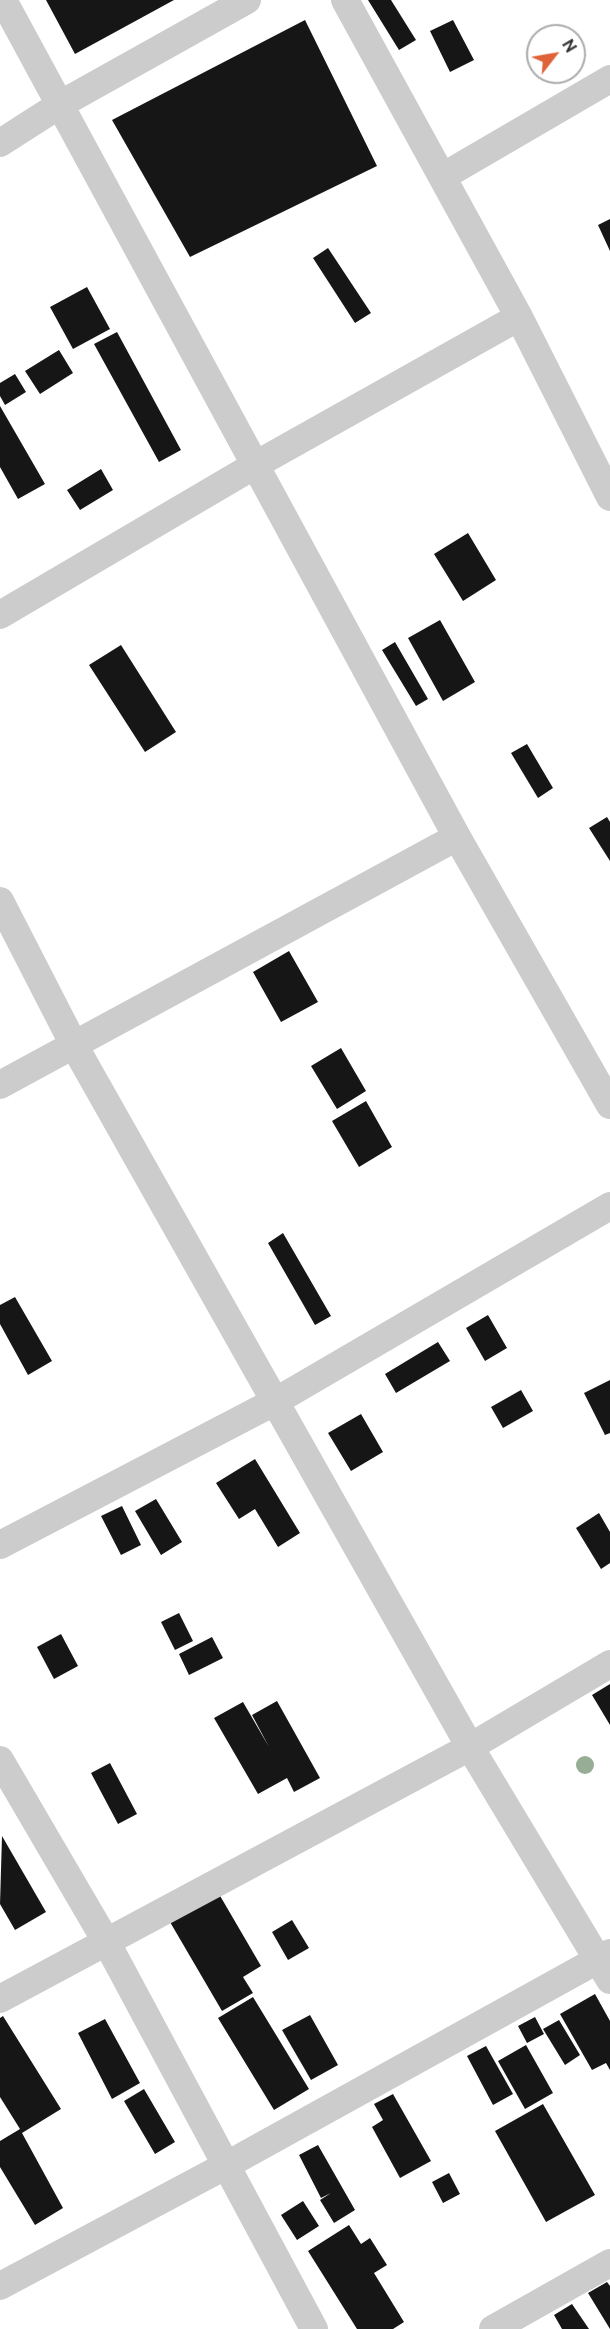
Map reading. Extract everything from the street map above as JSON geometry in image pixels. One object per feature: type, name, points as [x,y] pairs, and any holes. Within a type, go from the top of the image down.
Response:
[{"type":"street","points":[[3,0],[457,837],[610,1105]]},
{"type":"street","points":[[0,143],[61,104],[247,0]]},
{"type":"street","points":[[345,0],[519,317],[610,497]]},
{"type":"street","points":[[442,177],[610,79]]},
{"type":"street","points":[[0,615],[256,464],[519,317]]},
{"type":"street","points":[[0,1085],[75,1047],[457,837]]},
{"type":"street","points":[[0,901],[75,1047],[470,1747],[606,1964],[0,2286]]},
{"type":"street","points":[[0,1545],[276,1401],[610,1206]]},
{"type":"street","points":[[0,2000],[470,1747],[610,1664]]},
{"type":"street","points":[[0,1760],[107,1943],[314,2329]]},
{"type":"street","points":[[492,2329],[610,2263]]},
{"type":"building","points":[[46,0],[174,0],[75,54]]},
{"type":"building","points":[[368,0],[391,0],[416,40],[399,50]]},
{"type":"building","points":[[305,20],[377,166],[190,257],[112,120]]},
{"type":"building","points":[[453,20],[474,60],[450,72],[430,31]]},
{"type":"building","points":[[610,219],[610,251],[598,225]]},
{"type":"building","points":[[328,248],[371,313],[355,323],[313,258]]},
{"type":"building","points":[[87,287],[110,329],[73,349],[50,307]]},
{"type":"building","points":[[117,332],[181,450],[159,462],[94,344]]},
{"type":"building","points":[[59,350],[73,373],[40,394],[25,371]]},
{"type":"building","points":[[15,374],[26,392],[5,405],[0,396],[0,383]]},
{"type":"building","points":[[0,406],[45,484],[18,499],[0,467]]},
{"type":"building","points":[[101,469],[113,490],[80,510],[67,490]]},
{"type":"building","points":[[468,533],[496,580],[463,601],[434,554]]},
{"type":"building","points":[[440,620],[475,682],[443,701],[408,638]]},
{"type":"building","points":[[395,642],[428,699],[416,706],[382,650]]},
{"type":"building","points":[[121,645],[176,732],[145,752],[89,665]]},
{"type":"building","points":[[527,744],[553,788],[538,798],[511,753]]},
{"type":"building","points":[[607,817],[610,822],[610,861],[589,828]]},
{"type":"building","points":[[289,951],[318,1002],[281,1022],[253,972]]},
{"type":"building","points":[[341,1048],[366,1091],[337,1109],[311,1066]]},
{"type":"building","points":[[366,1101],[392,1147],[359,1167],[332,1121]]},
{"type":"building","points":[[283,1233],[331,1316],[315,1325],[268,1243]]},
{"type":"building","points":[[15,1297],[52,1361],[28,1375],[0,1324],[0,1305]]},
{"type":"building","points":[[488,1315],[507,1348],[485,1361],[466,1328]]},
{"type":"building","points":[[438,1342],[450,1361],[396,1393],[385,1374]]},
{"type":"building","points":[[610,1380],[610,1433],[605,1435],[584,1393]]},
{"type":"building","points":[[521,1390],[533,1411],[503,1428],[491,1407]]},
{"type":"building","points":[[361,1414],[383,1452],[351,1471],[328,1433]]},
{"type":"building","points":[[255,1459],[300,1533],[278,1547],[255,1509],[239,1519],[216,1483]]},
{"type":"building","points":[[156,1499],[182,1542],[161,1555],[135,1511]]},
{"type":"building","points":[[122,1506],[141,1545],[121,1555],[101,1516]]},
{"type":"building","points":[[599,1513],[610,1532],[610,1563],[601,1569],[576,1528]]},
{"type":"building","points":[[179,1613],[193,1641],[175,1650],[161,1622]]},
{"type":"building","points":[[61,1634],[78,1666],[54,1679],[37,1647]]},
{"type":"building","points":[[212,1637],[223,1658],[189,1675],[179,1654]]},
{"type":"building","points":[[610,1684],[610,1725],[592,1695]]},
{"type":"building","points":[[277,1701],[320,1778],[294,1792],[287,1778],[258,1794],[214,1718],[243,1702],[269,1747],[252,1715]]},
{"type":"building","points":[[110,1763],[137,1814],[118,1824],[91,1773]]},
{"type":"building","points":[[2,1836],[46,1912],[15,1930],[0,1904]]},
{"type":"building","points":[[219,1894],[261,1966],[243,1977],[253,1993],[222,2011],[170,1922]]},
{"type":"building","points":[[292,1920],[309,1948],[288,1960],[272,1932]]},
{"type":"building","points":[[595,1994],[610,2021],[610,2070],[606,2063],[592,2070],[560,2014]]},
{"type":"building","points":[[253,1997],[309,2089],[274,2110],[218,2018]]},
{"type":"building","points":[[310,2015],[338,2065],[311,2080],[282,2030]]},
{"type":"building","points":[[3,2016],[61,2109],[22,2133],[63,2208],[35,2225],[0,2167],[0,2141],[20,2129],[0,2097],[0,2018]]},
{"type":"building","points":[[535,2017],[544,2034],[527,2043],[518,2026]]},
{"type":"building","points":[[105,2019],[140,2083],[112,2099],[78,2033]]},
{"type":"building","points":[[559,2020],[580,2055],[565,2065],[543,2029]]},
{"type":"building","points":[[526,2045],[553,2093],[525,2109],[498,2061]]},
{"type":"building","points":[[486,2046],[513,2094],[493,2105],[467,2056]]},
{"type":"building","points":[[144,2089],[175,2142],[155,2154],[124,2101]]},
{"type":"building","points":[[393,2094],[431,2161],[400,2178],[372,2127],[383,2120],[374,2104]]},
{"type":"building","points":[[543,2104],[595,2195],[546,2222],[495,2131]]},
{"type":"building","points":[[318,2145],[355,2210],[334,2223],[320,2200],[331,2193],[321,2198],[299,2155]]},
{"type":"building","points":[[449,2173],[460,2194],[443,2203],[432,2182]]},
{"type":"building","points":[[303,2201],[319,2226],[297,2240],[281,2215]]},
{"type":"building","points":[[349,2225],[361,2244],[370,2238],[387,2265],[374,2273],[404,2322],[393,2329],[357,2329],[308,2251]]},
{"type":"building","points":[[607,2282],[610,2286],[610,2329],[588,2293]]},
{"type":"building","points":[[572,2304],[589,2329],[562,2329],[554,2315]]}]
